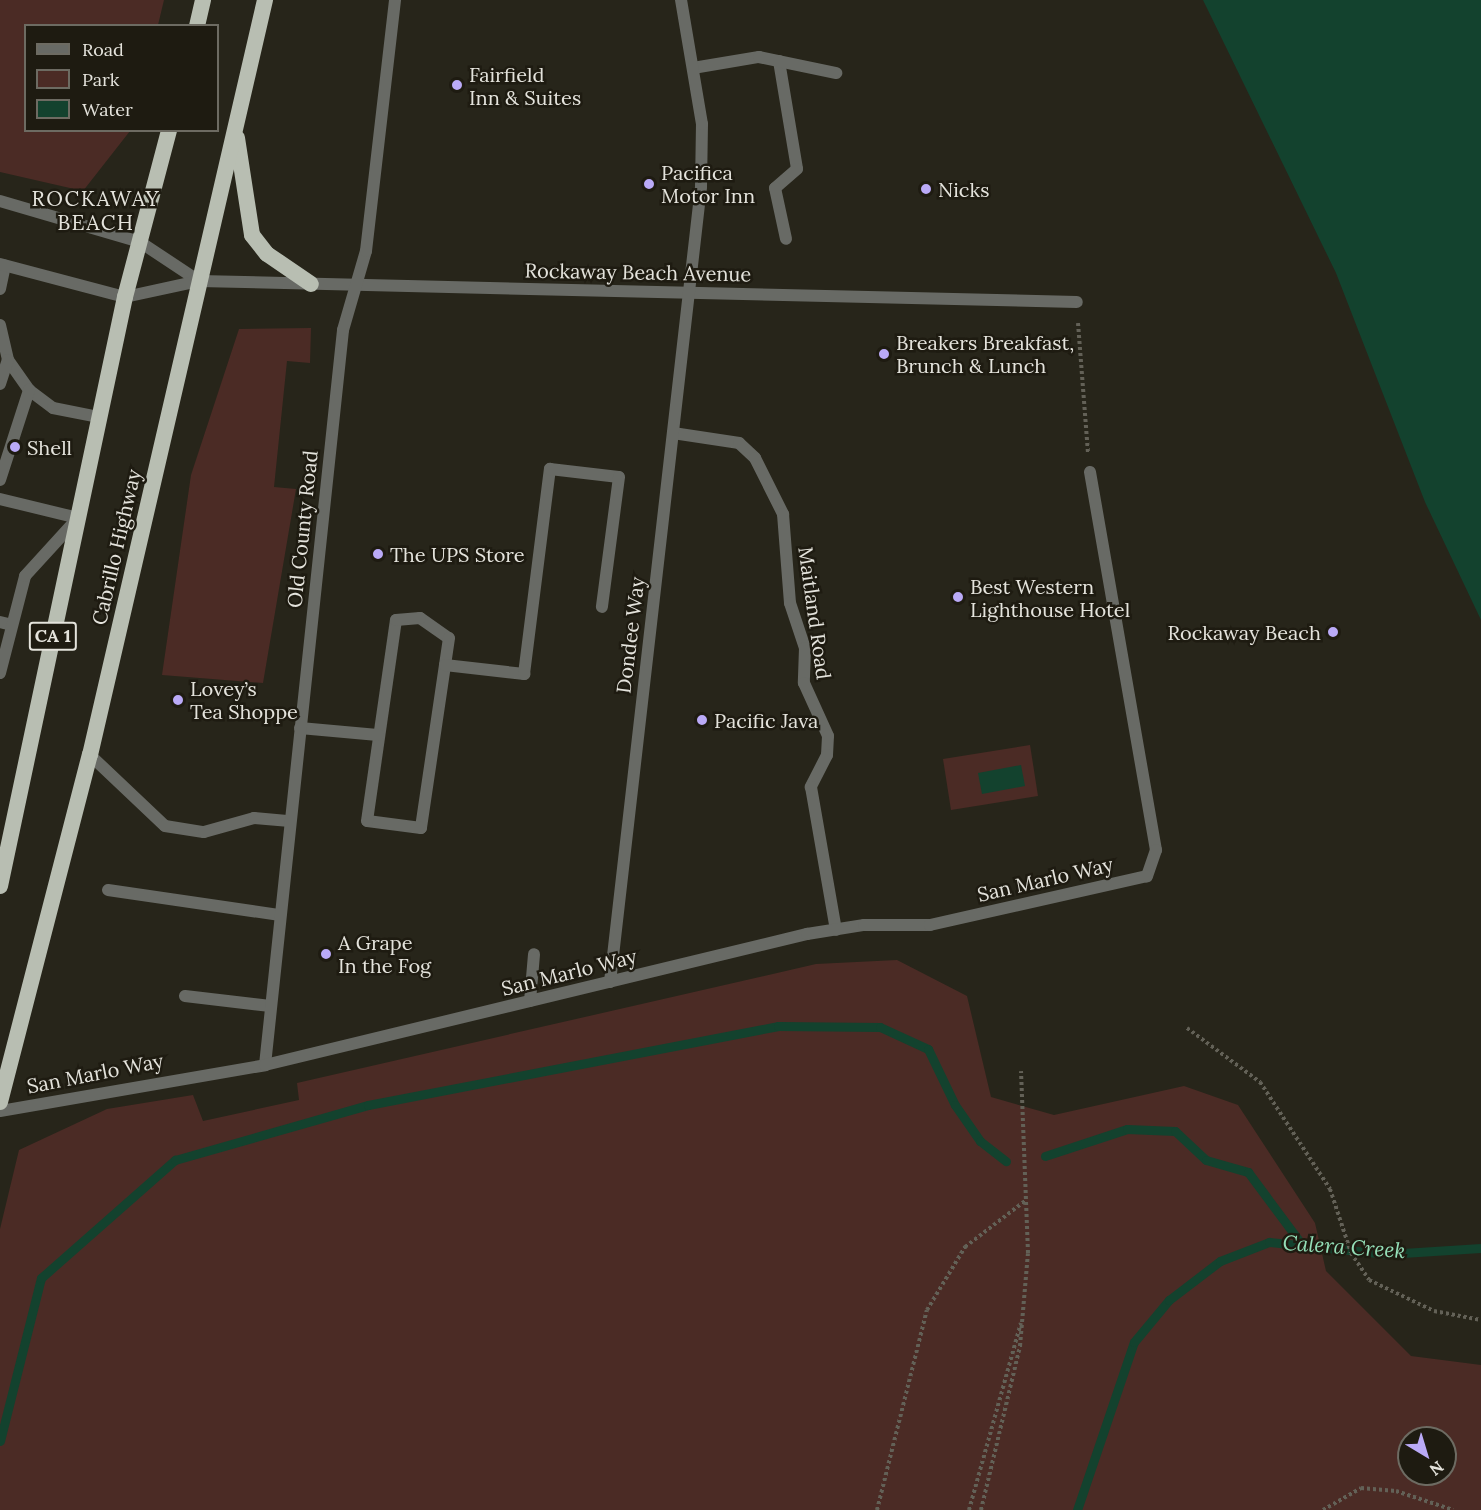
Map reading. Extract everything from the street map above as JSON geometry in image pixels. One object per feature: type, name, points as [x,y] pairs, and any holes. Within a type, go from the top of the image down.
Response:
[{"type":"highway","points":[[197,24],[203,0]]},
{"type":"highway","name":"Cabrillo Highway","points":[[0,1102],[90,755],[198,281],[266,0]]},
{"type":"highway","points":[[235,124],[252,235],[279,264],[311,284]]},
{"type":"highway","name":"CA 1","points":[[0,886],[99,417],[126,297],[168,132]]},
{"type":"street","name":"Old County Road","points":[[265,1065],[343,330],[366,251],[395,0]]},
{"type":"street","name":"Dondee Way","points":[[610,982],[703,155],[693,68],[681,0]]},
{"type":"street","points":[[693,68],[759,57],[836,73]]},
{"type":"street","points":[[779,62],[797,169],[775,188],[786,239]]},
{"type":"street","points":[[0,201],[140,242],[198,281]]},
{"type":"street","points":[[0,289],[3,265],[126,297]]},
{"type":"street","name":"Rockaway Beach Avenue","points":[[126,297],[198,281],[1077,302]]},
{"type":"street","points":[[0,325],[8,360],[29,390],[53,408],[99,417]]},
{"type":"street","points":[[0,384],[8,360]]},
{"type":"street","points":[[0,480],[29,390]]},
{"type":"street","name":"Maitland Road","points":[[673,433],[739,443],[755,458],[783,514],[790,603],[805,648],[804,683],[828,736],[826,755],[811,787],[836,930]]},
{"type":"street","points":[[445,665],[524,674],[550,469],[619,477],[602,607]]},
{"type":"street","name":"San Marlo Way","points":[[0,1111],[265,1065],[836,930],[930,925],[1147,876],[1156,850],[1090,472]]},
{"type":"street","points":[[0,500],[78,518],[25,576],[6,624],[0,673]]},
{"type":"street","points":[[420,618],[449,638],[421,828],[367,821],[378,735],[396,620],[420,618]]},
{"type":"street","points":[[300,728],[378,735]]},
{"type":"street","points":[[90,755],[165,826],[204,832],[254,818],[290,821]]},
{"type":"street","points":[[108,890],[280,915]]},
{"type":"street","points":[[530,1001],[534,954]]},
{"type":"street","points":[[185,996],[270,1006]]},
{"type":"path","points":[[1077,302],[1090,472]]},
{"type":"path","points":[[1187,1028],[1260,1082],[1330,1189],[1351,1252],[1369,1281],[1434,1311],[1481,1320]]},
{"type":"path","points":[[981,1510],[1022,1319],[1026,1200],[1022,1071]]},
{"type":"path","points":[[877,1510],[927,1310],[965,1247],[1026,1200]]},
{"type":"path","points":[[969,1510],[997,1393],[1022,1319]]},
{"type":"path","points":[[1323,1510],[1361,1488],[1396,1491],[1453,1510]]},
{"type":"green space","points":[[0,0],[164,0],[158,24],[24,24],[24,132],[129,132],[83,191],[0,172]]},
{"type":"green space","points":[[311,328],[310,363],[287,361],[274,487],[296,489],[263,683],[162,675],[191,475],[239,329]]},
{"type":"green space","points":[[1030,745],[1038,796],[951,810],[943,759]]},
{"type":"green space","points":[[897,960],[967,996],[991,1097],[1054,1115],[1184,1086],[1238,1105],[1315,1223],[1326,1271],[1411,1356],[1481,1365],[1481,1510],[0,1510],[0,1229],[19,1150],[107,1109],[193,1095],[203,1121],[299,1100],[297,1083],[816,964]]},
{"type":"water","points":[[1203,0],[1481,0],[1481,620],[1425,502],[1336,273]]},
{"type":"water","points":[[1021,765],[1025,786],[982,794],[978,773]]},
{"type":"waterway","points":[[0,1441],[41,1278],[175,1160],[368,1105],[778,1026],[880,1027],[928,1049],[955,1105],[980,1141],[1006,1161]]},
{"type":"waterway","points":[[1045,1156],[1127,1129],[1175,1131],[1206,1160],[1248,1172],[1303,1246]]},
{"type":"waterway","name":"Calera Creek","points":[[1077,1510],[1134,1342],[1169,1300],[1220,1261],[1269,1242],[1387,1254],[1481,1248]]},
{"type":"place","name":"Fairfield Inn & Suites","points":[[457,85]]},
{"type":"place","name":"Pacifica Motor Inn","points":[[649,184]]},
{"type":"place","name":"Nicks","points":[[926,189]]},
{"type":"place","name":"Breakers Breakfast, Brunch & Lunch","points":[[884,354]]},
{"type":"place","name":"Shell","points":[[15,447]]},
{"type":"place","name":"The UPS Store","points":[[378,554]]},
{"type":"place","name":"Best Western Lighthouse Hotel","points":[[958,597]]},
{"type":"place","name":"Rockaway Beach","points":[[1333,632]]},
{"type":"place","name":"Lovey’s Tea Shoppe","points":[[178,700]]},
{"type":"place","name":"Pacific Java","points":[[702,720]]},
{"type":"place","name":"A Grape In the Fog","points":[[326,954]]},
{"type":"district","name":"ROCKAWAY BEACH","points":[[96,211]]}]
